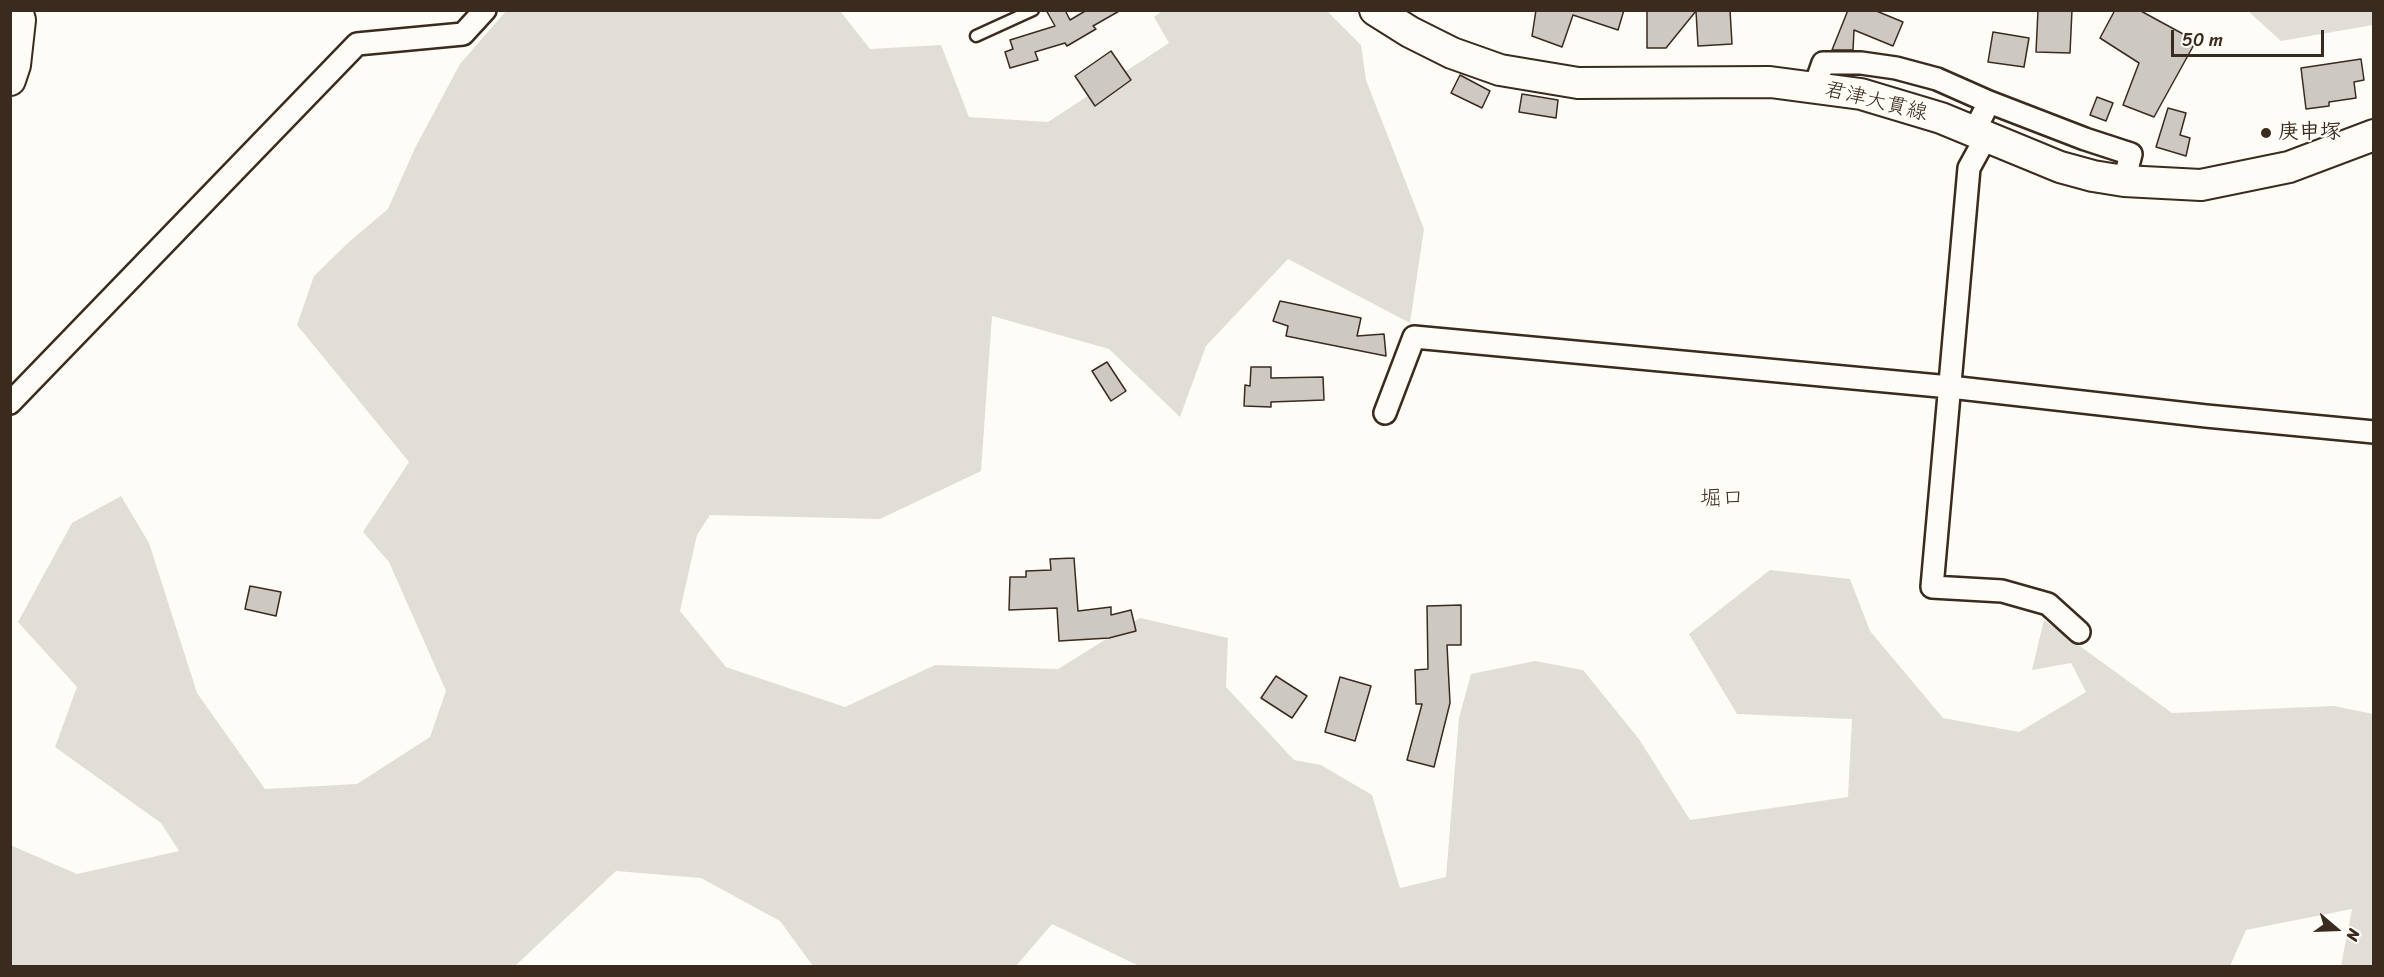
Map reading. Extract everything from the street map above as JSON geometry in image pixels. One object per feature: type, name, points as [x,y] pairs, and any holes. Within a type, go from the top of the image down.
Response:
[{"type":"main road","points":[[10,80],[15,65],[20,20],[17,10]]},
{"type":"main road","name":"君津大貫線","points":[[1375,10],[1410,32],[1452,53],[1500,70],[1578,82],[1770,82],[1862,94],[1894,102],[2060,167],[2124,181],[2201,185],[2289,167],[2373,135]]},
{"type":"street","points":[[10,403],[357,44],[463,34],[485,10]]},
{"type":"street","points":[[1815,87],[1822,63],[1861,63],[1896,68],[1937,79],[2085,140],[2132,153],[2124,181]]},
{"type":"street","points":[[1989,102],[1969,168],[1932,587],[2002,591],[2048,604],[2079,632]]},
{"type":"street","points":[[1385,413],[1414,337],[1950,387],[2194,415],[2373,432]]},
{"type":"lane","points":[[976,36],[1033,10]]},
{"type":"shaded area","points":[[506,11],[840,11],[870,49],[941,45],[969,117],[1048,122],[1169,43],[1154,17],[1162,11],[1327,11],[1361,45],[1366,80],[1424,229],[1410,323],[1288,259],[1206,346],[1180,417],[1109,349],[992,316],[981,471],[880,519],[710,515],[697,535],[680,611],[726,667],[845,707],[935,665],[1058,669],[1140,618],[1228,638],[1226,687],[1294,760],[1321,765],[1372,795],[1400,888],[1446,877],[1459,718],[1471,674],[1535,661],[1583,670],[1639,739],[1690,820],[1848,797],[1852,719],[1737,714],[1689,634],[1770,570],[1850,579],[1870,631],[1943,718],[2019,732],[2086,692],[2071,663],[2032,670],[2044,620],[2172,713],[2334,706],[2373,714],[2373,966],[2341,966],[2352,909],[2246,930],[2230,966],[1139,966],[1052,924],[1016,966],[813,966],[780,921],[701,878],[616,871],[515,966],[11,966],[10,845],[77,874],[179,851],[161,823],[55,747],[77,687],[18,622],[72,523],[121,496],[149,543],[197,693],[265,789],[357,784],[430,737],[446,691],[389,562],[363,532],[409,462],[297,325],[314,276],[388,209],[415,148],[460,64]]},
{"type":"shaded area","points":[[2248,11],[2373,11],[2373,25],[2281,41]]},
{"type":"building","points":[[1046,10],[1065,10],[1070,20],[1087,10],[1121,10],[1093,26],[1096,29],[1067,46],[1065,43],[1035,52],[1038,60],[1010,68],[1005,52],[1013,49],[1010,40],[1055,26]]},
{"type":"building","points":[[1536,10],[1624,10],[1618,30],[1573,15],[1562,47],[1532,36]]},
{"type":"building","points":[[1647,10],[1730,10],[1732,44],[1698,46],[1696,11],[1666,48],[1647,48]]},
{"type":"building","points":[[1848,10],[1874,10],[1903,22],[1893,46],[1854,30],[1853,50],[1832,50]]},
{"type":"building","points":[[2038,10],[2072,10],[2070,53],[2036,52]]},
{"type":"building","points":[[2115,10],[2139,10],[2196,41],[2154,117],[2123,105],[2139,63],[2100,38]]},
{"type":"building","points":[[1993,32],[2029,38],[2024,67],[1988,62]]},
{"type":"building","points":[[1111,51],[1131,80],[1095,106],[1075,76]]},
{"type":"building","points":[[2361,59],[2364,80],[2354,82],[2356,98],[2329,102],[2329,106],[2306,109],[2301,68]]},
{"type":"building","points":[[1460,75],[1490,91],[1482,108],[1451,93]]},
{"type":"building","points":[[1522,94],[1558,100],[1556,118],[1519,112]]},
{"type":"building","points":[[2097,97],[2113,103],[2106,121],[2090,115]]},
{"type":"building","points":[[2168,108],[2186,113],[2180,135],[2190,138],[2186,156],[2156,147]]},
{"type":"building","points":[[1280,301],[1361,318],[1357,336],[1384,334],[1386,356],[1286,336],[1288,326],[1273,321]]},
{"type":"building","points":[[1107,362],[1126,391],[1111,401],[1092,371]]},
{"type":"building","points":[[1251,367],[1271,367],[1271,378],[1323,377],[1324,400],[1271,402],[1271,407],[1244,406],[1245,385],[1250,386]]},
{"type":"building","points":[[1074,558],[1078,611],[1111,607],[1111,615],[1131,610],[1136,631],[1109,638],[1059,641],[1057,608],[1009,610],[1010,577],[1026,577],[1026,571],[1051,570],[1050,559]]},
{"type":"building","points":[[250,586],[281,592],[276,616],[245,609]]},
{"type":"building","points":[[1461,605],[1461,645],[1447,645],[1450,703],[1434,767],[1407,760],[1422,704],[1416,704],[1415,670],[1428,669],[1427,606]]},
{"type":"building","points":[[1276,676],[1307,696],[1292,718],[1261,698]]},
{"type":"building","points":[[1340,677],[1371,686],[1355,741],[1325,732]]},
{"type":"place","name":"庚申塚","points":[[2266,133]]},
{"type":"district","name":"堀口","points":[[1722,499]]}]
